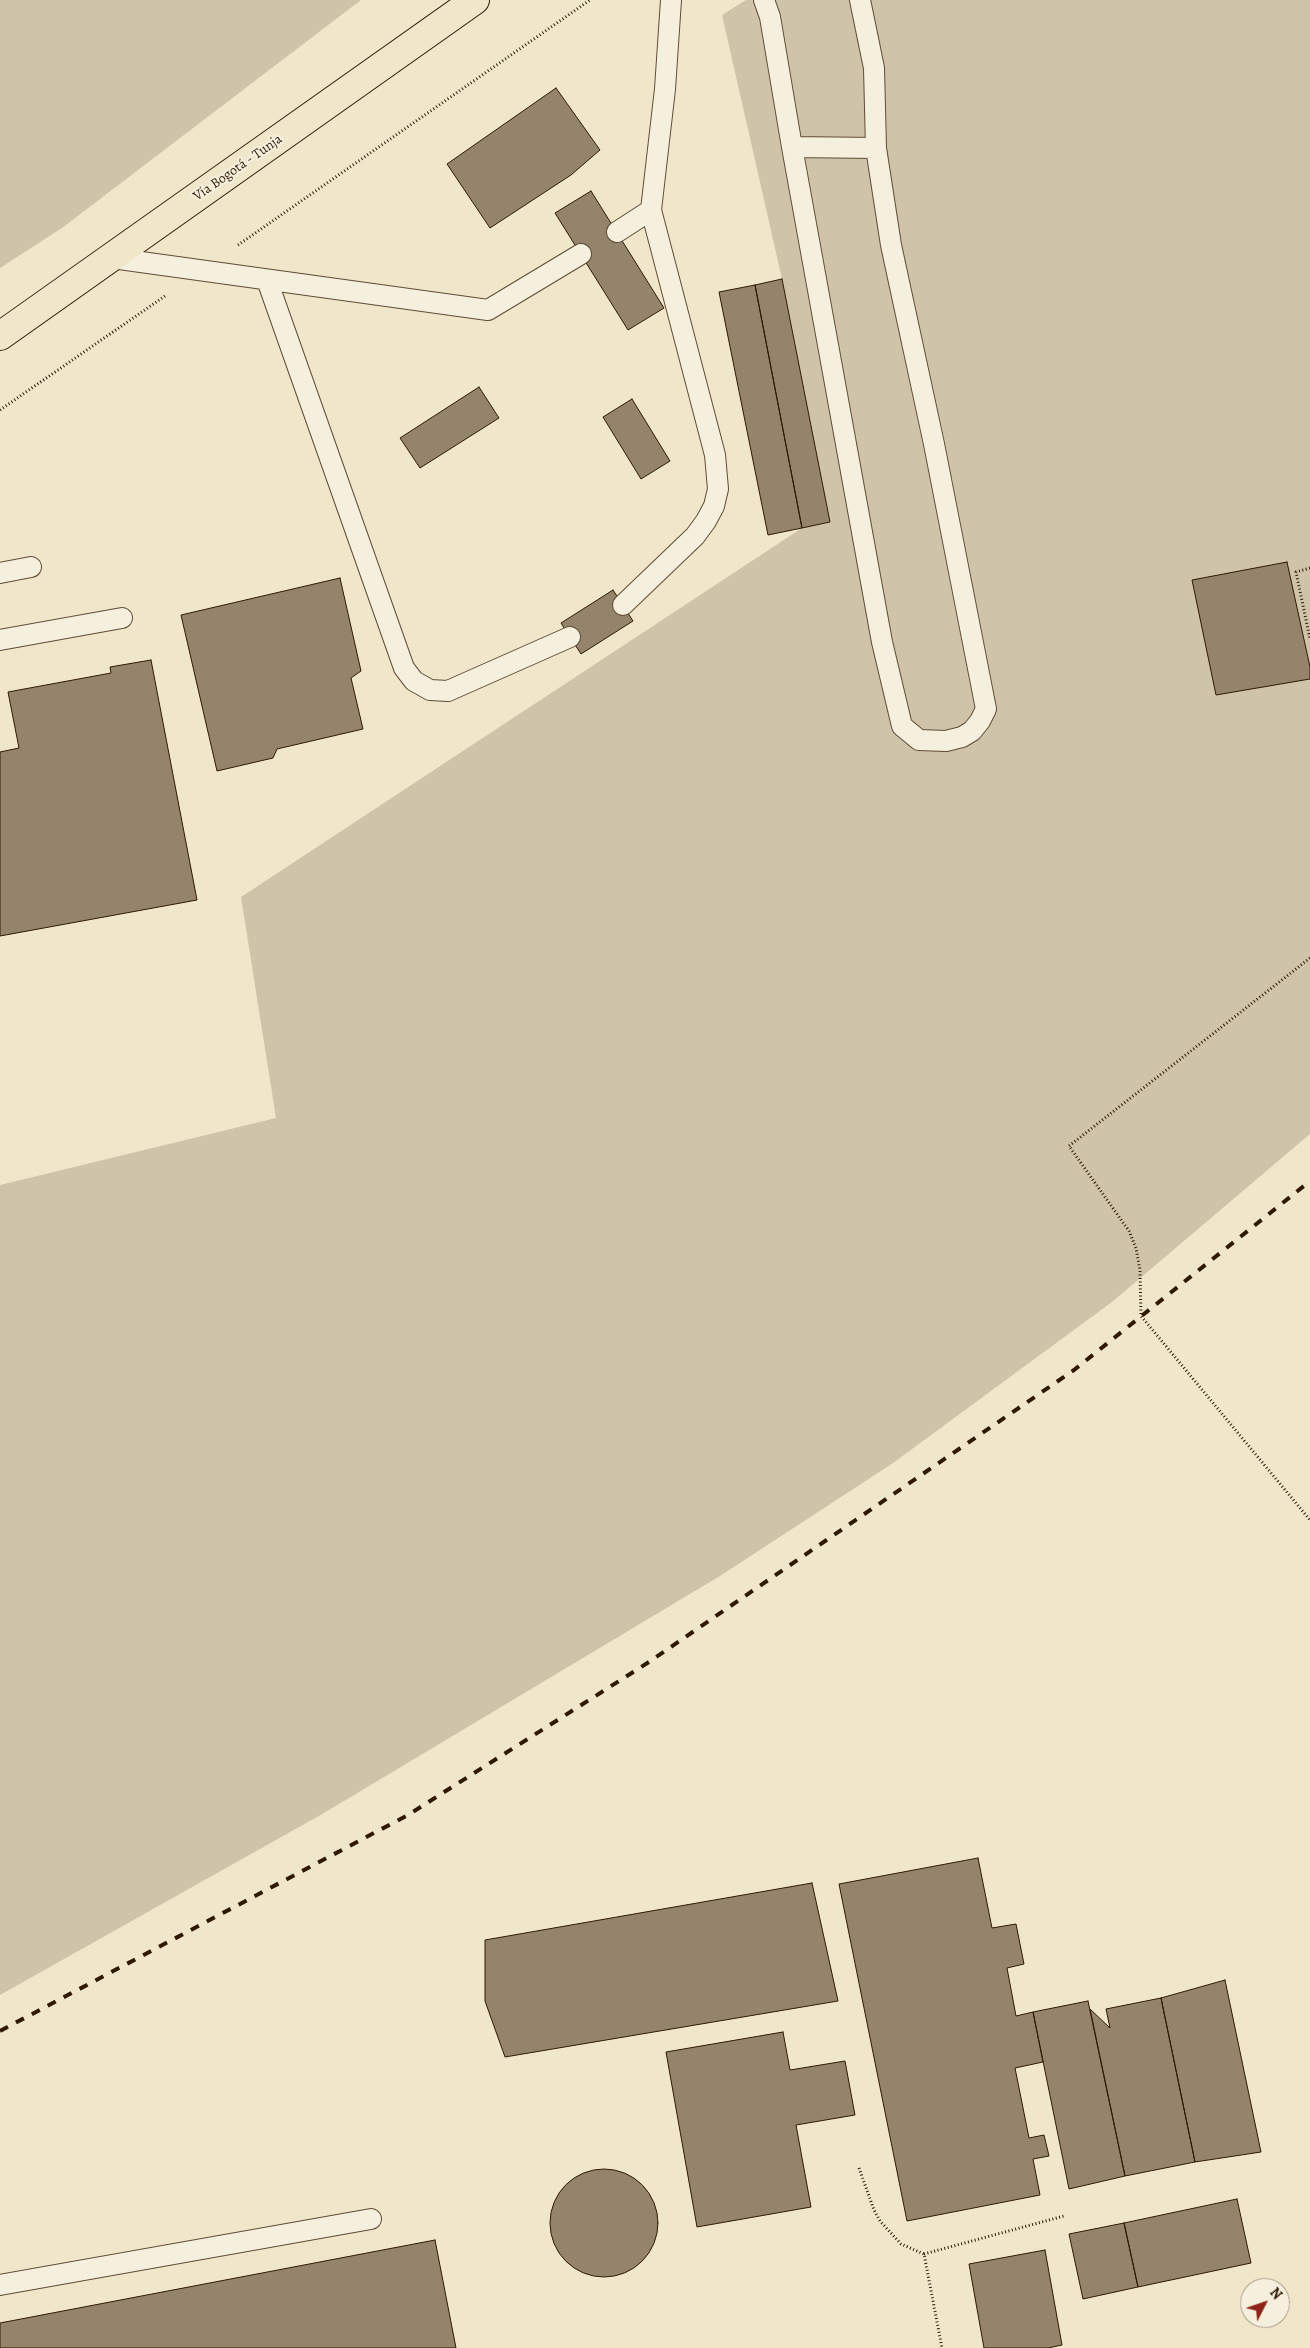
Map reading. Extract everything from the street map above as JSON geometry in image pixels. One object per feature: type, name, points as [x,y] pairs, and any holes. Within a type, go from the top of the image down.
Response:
[{"type":"highway","name":"Vía Bogotá - Tunja","points":[[0,336],[475,0]]},
{"type":"lane","points":[[623,605],[695,536],[714,506],[718,489],[715,455],[651,210],[665,89],[671,0]]},
{"type":"lane","points":[[764,0],[770,17],[882,642],[902,726],[920,740],[946,741],[972,731],[980,722],[986,710],[934,444],[891,245],[876,148],[874,68],[860,0]]},
{"type":"lane","points":[[792,147],[876,148]]},
{"type":"lane","points":[[617,232],[651,210]]},
{"type":"lane","points":[[112,258],[488,310],[581,254]]},
{"type":"lane","points":[[267,280],[404,668],[414,680],[430,690],[448,691],[570,637]]},
{"type":"lane","points":[[0,573],[31,566]]},
{"type":"lane","points":[[0,640],[122,618]]},
{"type":"lane","points":[[0,2285],[371,2219]]},
{"type":"path","points":[[0,410],[590,0]]},
{"type":"path","points":[[1310,568],[1296,572],[1310,639]]},
{"type":"path","points":[[1310,958],[1069,1146],[1128,1231],[1136,1248],[1140,1270],[1141,1316],[1310,1520]]},
{"type":"path","points":[[859,2168],[874,2210],[880,2220],[901,2244],[924,2254],[1064,2216]]},
{"type":"path","points":[[924,2254],[942,2348]]},
{"type":"shaded area","points":[[0,0],[361,0],[62,228],[0,268]]},
{"type":"shaded area","points":[[746,0],[1310,0],[1310,1134],[1112,1302],[893,1463],[720,1576],[324,1813],[0,1995],[0,1185],[276,1118],[241,897],[802,528],[830,522],[782,279],[722,15]]},
{"type":"building","points":[[556,88],[600,150],[571,175],[490,228],[447,164]]},
{"type":"building","points":[[591,191],[664,308],[628,330],[555,213]]},
{"type":"building","points":[[782,279],[830,522],[802,528],[755,285]]},
{"type":"building","points":[[755,285],[802,528],[768,535],[719,292]]},
{"type":"building","points":[[479,387],[499,418],[420,468],[400,438]]},
{"type":"building","points":[[632,399],[670,461],[641,479],[603,417]]},
{"type":"building","points":[[1287,562],[1310,667],[1310,679],[1216,695],[1192,580]]},
{"type":"building","points":[[340,578],[361,671],[351,678],[363,729],[277,749],[273,758],[217,771],[181,615]]},
{"type":"building","points":[[613,590],[633,621],[581,654],[561,623]]},
{"type":"building","points":[[151,660],[197,900],[0,936],[0,752],[19,748],[8,692],[111,673],[110,667]]},
{"type":"building","points":[[978,1858],[992,1928],[1016,1924],[1024,1964],[1007,1968],[1016,2016],[1033,2012],[1043,2062],[1015,2068],[1029,2138],[1044,2135],[1049,2156],[1033,2159],[1040,2195],[907,2221],[839,1884]]},
{"type":"building","points":[[812,1883],[838,2001],[505,2057],[485,2001],[485,1940]]},
{"type":"building","points":[[1225,1980],[1261,2152],[1195,2162],[1161,1998]]},
{"type":"building","points":[[1161,1998],[1195,2162],[1125,2176],[1090,2009],[1110,2028],[1106,2009]]},
{"type":"building","points":[[1088,2001],[1125,2176],[1069,2189],[1033,2012]]},
{"type":"building","points":[[783,2032],[790,2070],[845,2061],[855,2115],[796,2125],[811,2207],[697,2227],[666,2052]]},
{"type":"building","points":[[604,2169],[625,2173],[642,2185],[654,2202],[658,2223],[654,2244],[642,2261],[625,2273],[604,2277],[583,2273],[566,2261],[554,2244],[550,2223],[554,2202],[566,2185],[583,2173]]},
{"type":"building","points":[[1237,2199],[1251,2263],[1138,2287],[1124,2223]]},
{"type":"building","points":[[1124,2223],[1138,2287],[1083,2299],[1069,2234]]},
{"type":"building","points":[[435,2240],[456,2348],[0,2348],[0,2323]]},
{"type":"building","points":[[1045,2250],[1062,2345],[1048,2348],[984,2348],[969,2264]]},
{"type":"railway","points":[[0,2031],[408,1815],[649,1662],[1074,1370],[1310,1181]]}]
